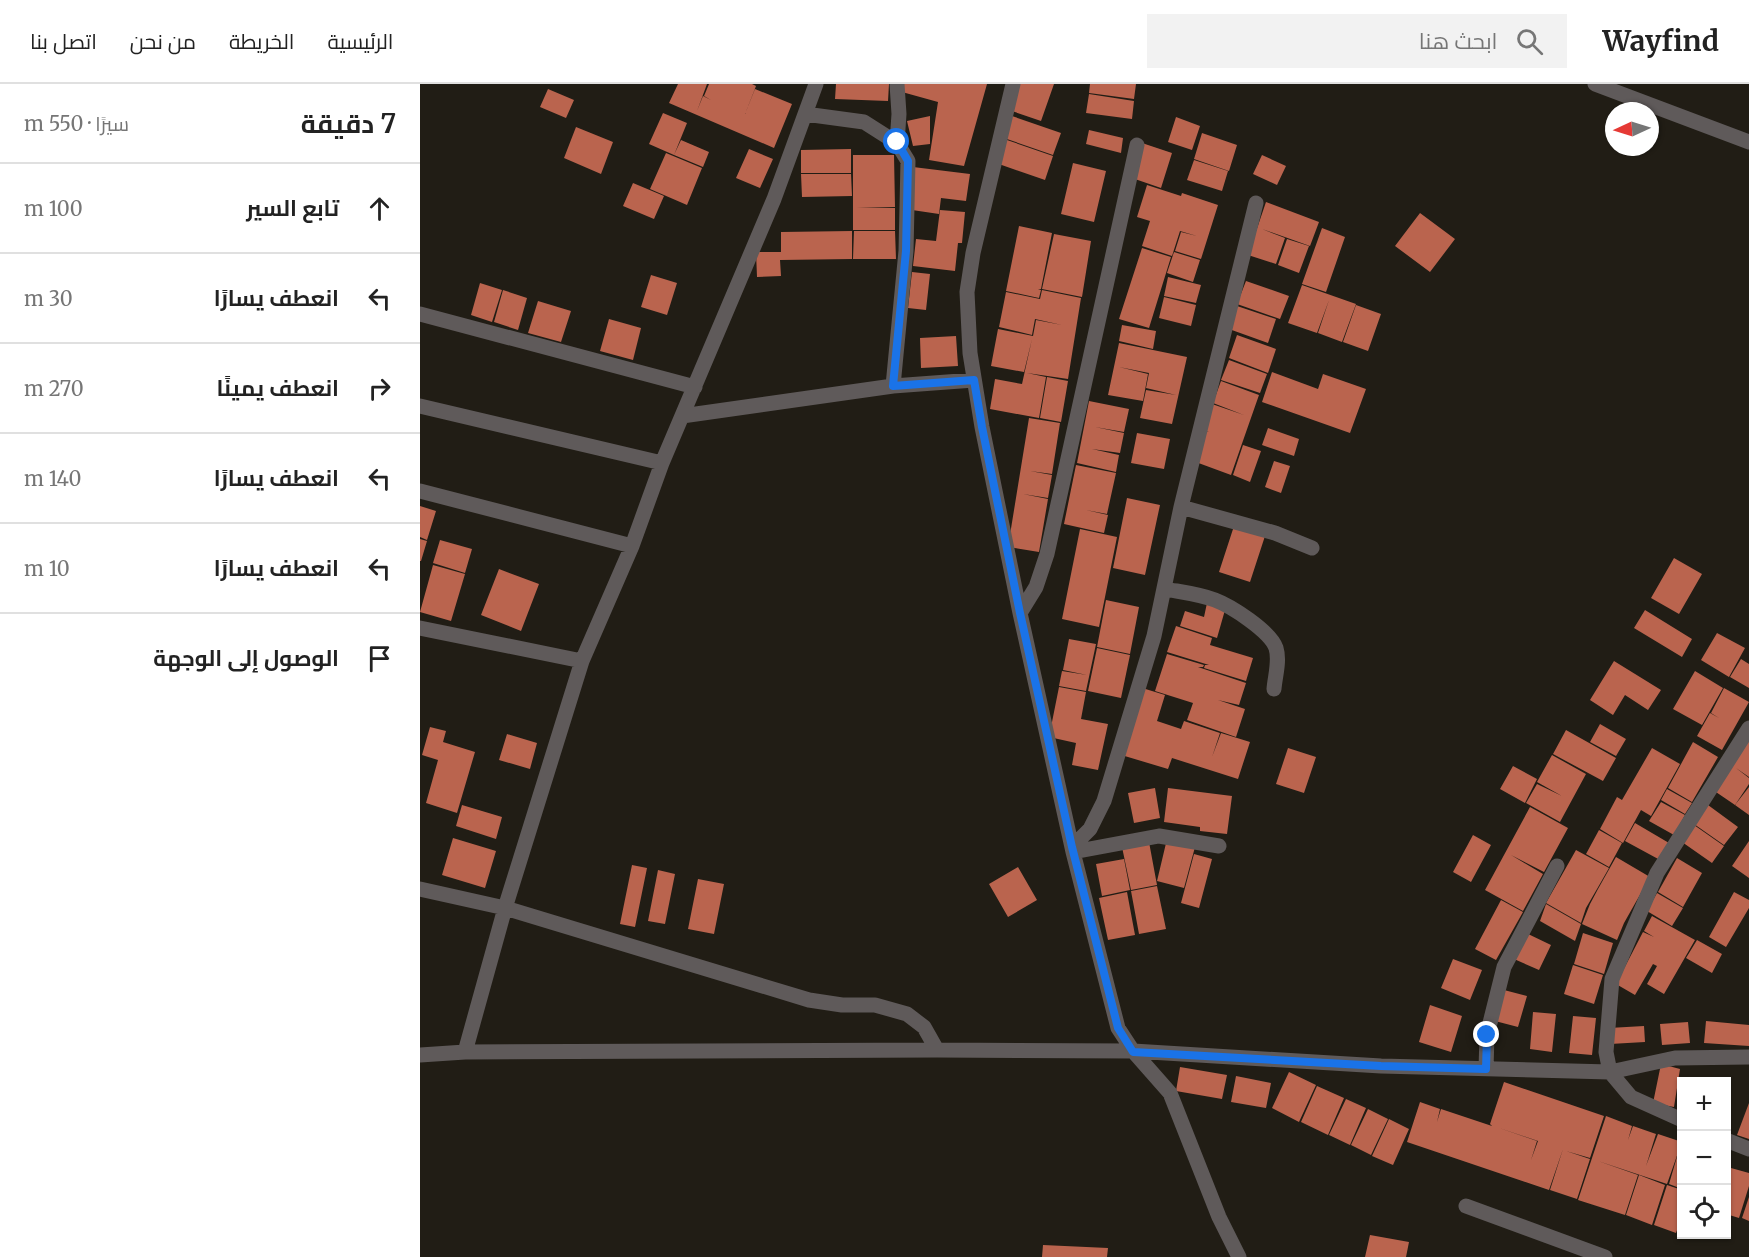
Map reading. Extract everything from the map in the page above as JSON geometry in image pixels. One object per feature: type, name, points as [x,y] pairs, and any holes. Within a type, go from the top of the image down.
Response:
[{"type":"street","points":[[465,1053],[505,908],[582,662],[632,546],[682,416],[774,199],[816,84]]},
{"type":"street","points":[[897,84],[899,114],[897,142]]},
{"type":"street","points":[[1013,84],[973,253],[967,292],[970,353],[982,427],[1072,849],[1118,1028],[1133,1052],[1170,1093],[1219,1217],[1239,1257]]},
{"type":"street","points":[[1595,84],[1749,142]]},
{"type":"street","points":[[805,114],[864,122],[897,142],[908,161],[906,251],[893,386]]},
{"type":"street","points":[[1020,613],[1036,587],[1047,555],[1137,145]]},
{"type":"street","points":[[1072,849],[1090,829],[1104,801],[1154,636],[1182,507],[1256,203]]},
{"type":"street","points":[[420,314],[695,387]]},
{"type":"street","points":[[682,416],[893,386],[974,380]]},
{"type":"street","points":[[420,406],[663,463]]},
{"type":"street","points":[[420,491],[632,546]]},
{"type":"street","points":[[1182,507],[1275,533],[1312,548]]},
{"type":"street","points":[[1165,589],[1215,600],[1239,613],[1270,637],[1276,649],[1274,689]]},
{"type":"street","points":[[420,628],[582,662]]},
{"type":"street","points":[[1677,1118],[1631,1097],[1610,1072],[1606,1052],[1612,979],[1657,873],[1749,728]]},
{"type":"street","points":[[1072,849],[1159,836],[1219,846]]},
{"type":"street","points":[[1486,1069],[1487,1035],[1504,968],[1557,866]]},
{"type":"street","points":[[420,890],[505,908],[809,1000],[842,1005],[875,1005],[908,1014],[924,1027],[936,1050]]},
{"type":"street","points":[[420,1055],[936,1050],[1133,1052],[1381,1066],[1610,1072],[1675,1058],[1749,1057]]},
{"type":"street","points":[[1731,1142],[1749,1149]]},
{"type":"street","points":[[1466,1206],[1598,1256]]},
{"type":"building","points":[[678,84],[707,84],[697,111],[703,96],[711,100],[704,96],[709,84],[752,84],[756,86],[745,114],[755,89],[792,104],[774,148],[669,103]]},
{"type":"building","points":[[836,84],[889,84],[888,101],[835,99]]},
{"type":"building","points":[[904,84],[987,84],[964,166],[929,160],[938,102],[902,92]]},
{"type":"building","points":[[1018,84],[1054,84],[1041,121],[1009,110]]},
{"type":"building","points":[[1090,84],[1136,84],[1134,99],[1089,93]]},
{"type":"building","points":[[548,89],[574,100],[566,118],[540,107]]},
{"type":"building","points":[[1089,94],[1134,101],[1132,119],[1086,113]]},
{"type":"building","points":[[663,113],[687,123],[674,155],[649,144]]},
{"type":"building","points":[[930,116],[930,144],[913,146],[907,121]]},
{"type":"building","points":[[1012,116],[1061,133],[1053,155],[1004,138]]},
{"type":"building","points":[[1176,117],[1200,126],[1192,150],[1168,142]]},
{"type":"building","points":[[576,127],[613,142],[601,174],[564,158]]},
{"type":"building","points":[[1089,130],[1123,138],[1121,153],[1086,144]]},
{"type":"building","points":[[1202,133],[1237,145],[1229,171],[1194,159]]},
{"type":"building","points":[[1004,139],[1053,156],[1045,180],[996,163]]},
{"type":"building","points":[[681,140],[709,152],[703,167],[674,155]]},
{"type":"building","points":[[1142,143],[1172,153],[1161,188],[1132,178]]},
{"type":"building","points":[[749,149],[773,159],[760,188],[736,178]]},
{"type":"building","points":[[851,149],[851,173],[801,173],[801,150]]},
{"type":"building","points":[[666,153],[702,168],[687,205],[650,189]]},
{"type":"building","points":[[853,155],[894,155],[895,207],[857,208],[895,208],[895,230],[853,230]]},
{"type":"building","points":[[1262,155],[1286,166],[1277,185],[1253,174]]},
{"type":"building","points":[[1194,160],[1228,171],[1222,191],[1187,180]]},
{"type":"building","points":[[1073,163],[1106,171],[1094,222],[1061,214]]},
{"type":"building","points":[[913,167],[970,174],[966,201],[941,198],[939,214],[912,210]]},
{"type":"building","points":[[801,174],[851,174],[852,196],[802,197]]},
{"type":"building","points":[[633,183],[664,196],[654,219],[623,206]]},
{"type":"building","points":[[1147,185],[1218,205],[1201,259],[1175,251],[1181,232],[1197,236],[1180,231],[1172,256],[1142,246],[1150,221],[1137,217]]},
{"type":"building","points":[[1266,202],[1319,222],[1310,246],[1262,229],[1285,238],[1276,264],[1248,255]]},
{"type":"building","points":[[940,210],[965,212],[962,243],[958,243],[955,271],[913,266],[916,239],[936,241]]},
{"type":"building","points":[[1420,213],[1455,239],[1430,272],[1395,246]]},
{"type":"building","points":[[1019,226],[1052,233],[1041,289],[1038,289],[1041,290],[1039,298],[1006,291]]},
{"type":"building","points":[[1322,228],[1345,237],[1326,292],[1302,284]]},
{"type":"building","points":[[852,231],[852,259],[780,260],[781,276],[757,277],[756,252],[781,252],[781,232]]},
{"type":"building","points":[[854,231],[895,231],[896,259],[853,259]]},
{"type":"building","points":[[1054,234],[1091,241],[1082,297],[1042,289]]},
{"type":"building","points":[[1287,239],[1309,246],[1299,273],[1278,265]]},
{"type":"building","points":[[1142,248],[1171,257],[1149,328],[1119,319]]},
{"type":"building","points":[[1174,252],[1200,260],[1193,282],[1167,273]]},
{"type":"building","points":[[912,272],[930,274],[926,310],[908,308]]},
{"type":"building","points":[[651,275],[677,283],[667,315],[641,307]]},
{"type":"building","points":[[1168,277],[1201,285],[1196,303],[1164,296]]},
{"type":"building","points":[[1246,281],[1289,296],[1280,319],[1237,304]]},
{"type":"building","points":[[480,283],[502,290],[492,322],[471,315]]},
{"type":"building","points":[[1302,285],[1356,304],[1342,342],[1318,333],[1329,300],[1317,333],[1288,323]]},
{"type":"building","points":[[503,290],[527,298],[518,330],[494,322]]},
{"type":"building","points":[[1042,290],[1081,298],[1068,379],[1027,373],[1046,377],[1039,418],[990,409],[995,379],[1022,384],[1032,339],[1024,372],[991,366],[998,329],[1033,336],[1036,320],[1062,325],[1035,319],[1032,335],[999,327],[1006,292],[1040,299]]},
{"type":"building","points":[[1164,297],[1196,305],[1191,326],[1159,318]]},
{"type":"building","points":[[538,301],[571,311],[561,342],[528,333]]},
{"type":"building","points":[[1356,305],[1381,314],[1368,351],[1343,342]]},
{"type":"building","points":[[1237,306],[1276,319],[1268,343],[1229,329]]},
{"type":"building","points":[[609,319],[641,328],[633,360],[600,351]]},
{"type":"building","points":[[1122,325],[1156,331],[1153,349],[1119,341]]},
{"type":"building","points":[[1237,335],[1276,349],[1268,373],[1229,358]]},
{"type":"building","points":[[956,336],[958,366],[921,368],[920,338]]},
{"type":"building","points":[[1119,343],[1187,357],[1172,424],[1140,418],[1146,390],[1176,395],[1146,388],[1149,373],[1119,367],[1148,374],[1143,401],[1108,395]]},
{"type":"building","points":[[1229,360],[1267,374],[1260,393],[1221,380]]},
{"type":"building","points":[[1272,372],[1318,389],[1323,374],[1366,389],[1350,433],[1262,402]]},
{"type":"building","points":[[1047,377],[1068,381],[1061,422],[1040,418]]},
{"type":"building","points":[[1221,381],[1259,395],[1231,475],[1193,461],[1203,431],[1209,432],[1203,430],[1212,404],[1244,415],[1213,403]]},
{"type":"building","points":[[1089,401],[1129,409],[1124,432],[1095,427],[1124,433],[1120,453],[1092,449],[1119,455],[1116,472],[1077,463]]},
{"type":"building","points":[[1029,418],[1060,423],[1052,474],[1030,471],[1052,475],[1048,498],[1023,494],[1048,499],[1039,552],[1008,547]]},
{"type":"building","points":[[1268,428],[1299,439],[1294,456],[1262,445]]},
{"type":"building","points":[[1137,433],[1170,439],[1164,469],[1131,463]]},
{"type":"building","points":[[1243,445],[1261,451],[1250,482],[1233,475]]},
{"type":"building","points":[[1274,461],[1290,466],[1281,493],[1265,487]]},
{"type":"building","points":[[1076,465],[1116,473],[1107,514],[1086,510],[1108,515],[1104,533],[1064,524]]},
{"type":"building","points":[[1127,498],[1160,505],[1145,575],[1113,568]]},
{"type":"building","points":[[420,506],[436,511],[427,540],[420,537]]},
{"type":"building","points":[[1234,526],[1265,536],[1250,582],[1219,572]]},
{"type":"building","points":[[1080,529],[1117,537],[1099,627],[1062,619]]},
{"type":"building","points":[[420,539],[427,541],[421,561],[420,561]]},
{"type":"building","points":[[440,540],[472,549],[465,573],[433,563]]},
{"type":"building","points":[[1674,558],[1702,574],[1679,614],[1651,598]]},
{"type":"building","points":[[433,565],[465,574],[451,621],[420,612]]},
{"type":"building","points":[[499,569],[539,584],[521,631],[481,615]]},
{"type":"building","points":[[1106,600],[1139,607],[1130,654],[1097,647]]},
{"type":"building","points":[[1207,603],[1225,610],[1217,638],[1180,626],[1185,611],[1204,617]]},
{"type":"building","points":[[1645,610],[1692,639],[1682,657],[1634,628]]},
{"type":"building","points":[[1176,626],[1212,638],[1210,645],[1253,658],[1246,681],[1204,668],[1205,665],[1209,665],[1167,652]]},
{"type":"building","points":[[1717,633],[1745,648],[1729,677],[1701,660]]},
{"type":"building","points":[[1069,639],[1096,644],[1086,691],[1059,686],[1062,671],[1087,675],[1063,670]]},
{"type":"building","points":[[1097,648],[1130,655],[1121,698],[1088,691]]},
{"type":"building","points":[[1167,654],[1204,665],[1198,667],[1246,683],[1239,705],[1218,700],[1245,709],[1236,737],[1187,720],[1193,703],[1155,691]]},
{"type":"building","points":[[1741,659],[1749,664],[1749,688],[1730,677]]},
{"type":"building","points":[[1614,661],[1661,690],[1648,710],[1625,695],[1613,715],[1590,700]]},
{"type":"building","points":[[1695,671],[1723,688],[1702,725],[1673,709]]},
{"type":"building","points":[[1059,687],[1086,692],[1081,719],[1108,724],[1098,770],[1072,765],[1076,743],[1049,737]]},
{"type":"building","points":[[1139,687],[1165,695],[1157,721],[1181,729],[1184,721],[1220,733],[1212,757],[1221,733],[1250,742],[1238,779],[1172,758],[1168,769],[1118,754]]},
{"type":"building","points":[[1724,688],[1749,702],[1722,750],[1697,736],[1710,713],[1719,718],[1711,713]]},
{"type":"building","points":[[1600,724],[1626,739],[1616,756],[1590,742]]},
{"type":"building","points":[[430,727],[446,731],[443,742],[475,752],[457,813],[426,803],[438,760],[422,755]]},
{"type":"building","points":[[1566,730],[1616,758],[1603,781],[1553,754]]},
{"type":"building","points":[[507,734],[537,743],[530,769],[499,760]]},
{"type":"building","points":[[1749,740],[1749,777],[1736,768],[1749,778],[1749,784],[1735,805],[1713,790]]},
{"type":"building","points":[[1693,742],[1718,757],[1692,802],[1668,788]]},
{"type":"building","points":[[1288,748],[1316,757],[1304,793],[1276,784]]},
{"type":"building","points":[[1652,748],[1680,764],[1651,816],[1641,810],[1623,843],[1600,829],[1617,797],[1622,800]]},
{"type":"building","points":[[1552,755],[1586,774],[1560,822],[1526,803],[1537,784],[1562,796],[1537,782]]},
{"type":"building","points":[[1513,766],[1537,779],[1525,803],[1500,789]]},
{"type":"building","points":[[1749,787],[1749,815],[1735,805]]},
{"type":"building","points":[[1155,788],[1160,818],[1134,823],[1128,793]]},
{"type":"building","points":[[1168,788],[1232,796],[1227,834],[1200,831],[1200,827],[1164,822]]},
{"type":"building","points":[[1667,789],[1692,803],[1685,814],[1661,800]]},
{"type":"building","points":[[1661,802],[1685,815],[1674,835],[1649,821]]},
{"type":"building","points":[[462,805],[502,817],[496,839],[456,826]]},
{"type":"building","points":[[1708,805],[1738,827],[1724,845],[1694,824]]},
{"type":"building","points":[[1530,807],[1568,828],[1544,872],[1511,855],[1543,874],[1523,911],[1485,890]]},
{"type":"building","points":[[1635,823],[1669,843],[1660,860],[1625,841]]},
{"type":"building","points":[[1694,825],[1724,846],[1712,863],[1682,842]]},
{"type":"building","points":[[1599,830],[1622,843],[1609,867],[1586,854]]},
{"type":"building","points":[[1473,835],[1491,845],[1471,882],[1453,872]]},
{"type":"building","points":[[453,838],[496,851],[485,888],[442,875]]},
{"type":"building","points":[[1167,839],[1195,847],[1184,888],[1157,881]]},
{"type":"building","points":[[1749,841],[1749,878],[1732,866]]},
{"type":"building","points":[[1149,842],[1157,885],[1131,890],[1122,847]]},
{"type":"building","points":[[1576,850],[1609,868],[1586,908],[1581,923],[1546,903]]},
{"type":"building","points":[[1194,854],[1212,859],[1199,908],[1181,903]]},
{"type":"building","points":[[1616,857],[1650,877],[1617,940],[1582,924],[1590,904]]},
{"type":"building","points":[[1677,858],[1702,873],[1683,907],[1658,892]]},
{"type":"building","points":[[1124,859],[1130,890],[1102,896],[1096,864]]},
{"type":"building","points":[[632,865],[647,868],[635,927],[620,924]]},
{"type":"building","points":[[1018,867],[1037,900],[1008,917],[989,884]]},
{"type":"building","points":[[658,870],[675,874],[665,924],[648,921]]},
{"type":"building","points":[[698,879],[724,884],[714,934],[688,929]]},
{"type":"building","points":[[1157,886],[1166,929],[1139,934],[1131,891]]},
{"type":"building","points":[[1127,892],[1135,935],[1108,940],[1099,898]]},
{"type":"building","points":[[1734,892],[1749,900],[1749,908],[1726,947],[1709,937]]},
{"type":"building","points":[[1657,893],[1683,908],[1672,926],[1647,911]]},
{"type":"building","points":[[1501,900],[1523,912],[1496,960],[1475,949]]},
{"type":"building","points":[[1546,904],[1581,924],[1575,941],[1540,921]]},
{"type":"building","points":[[1652,916],[1695,940],[1664,994],[1647,984],[1657,966],[1653,964],[1635,995],[1616,984],[1643,932],[1654,937],[1644,931]]},
{"type":"building","points":[[1526,933],[1551,945],[1539,970],[1514,959]]},
{"type":"building","points":[[1583,933],[1613,943],[1604,974],[1574,964]]},
{"type":"building","points":[[1697,940],[1722,954],[1712,973],[1686,958]]},
{"type":"building","points":[[1453,959],[1482,970],[1470,1000],[1441,988]]},
{"type":"building","points":[[1573,965],[1603,975],[1594,1004],[1564,994]]},
{"type":"building","points":[[1504,990],[1527,996],[1518,1027],[1495,1021]]},
{"type":"building","points":[[1430,1005],[1462,1016],[1451,1052],[1419,1042]]},
{"type":"building","points":[[1533,1012],[1556,1014],[1552,1052],[1530,1049]]},
{"type":"building","points":[[1573,1016],[1596,1018],[1592,1055],[1569,1053]]},
{"type":"building","points":[[1706,1021],[1749,1025],[1749,1046],[1704,1043]]},
{"type":"building","points":[[1688,1022],[1690,1043],[1662,1045],[1660,1024]]},
{"type":"building","points":[[1644,1026],[1645,1042],[1610,1044],[1609,1028]]},
{"type":"building","points":[[1661,1064],[1680,1069],[1674,1107],[1653,1103]]},
{"type":"building","points":[[1180,1067],[1227,1075],[1222,1099],[1176,1091]]},
{"type":"building","points":[[1289,1072],[1316,1085],[1299,1122],[1272,1108]]},
{"type":"building","points":[[1236,1076],[1271,1083],[1266,1108],[1231,1102]]},
{"type":"building","points":[[1504,1082],[1604,1116],[1590,1158],[1566,1151],[1590,1159],[1577,1199],[1550,1190],[1563,1149],[1549,1190],[1407,1142],[1420,1102],[1440,1109],[1437,1122],[1441,1109],[1492,1126],[1490,1124]]},
{"type":"building","points":[[1317,1086],[1344,1098],[1328,1135],[1301,1122]]},
{"type":"building","points":[[1346,1099],[1366,1108],[1350,1145],[1329,1135]]},
{"type":"building","points":[[1749,1103],[1749,1139],[1737,1135]]},
{"type":"building","points":[[1368,1109],[1388,1119],[1371,1155],[1351,1145]]},
{"type":"building","points":[[1606,1116],[1632,1126],[1628,1140],[1633,1126],[1656,1134],[1646,1166],[1658,1134],[1677,1140],[1677,1156],[1667,1184],[1598,1161],[1638,1175],[1625,1215],[1578,1200]]},
{"type":"building","points":[[1389,1119],[1409,1129],[1393,1165],[1372,1156]]},
{"type":"building","points":[[1677,1157],[1677,1187],[1669,1184]]},
{"type":"building","points":[[1731,1168],[1749,1173],[1749,1186],[1739,1218],[1731,1216]]},
{"type":"building","points":[[1639,1175],[1665,1185],[1652,1225],[1626,1215]]},
{"type":"building","points":[[1667,1185],[1677,1188],[1676,1233],[1654,1225]]},
{"type":"building","points":[[1749,1197],[1749,1221],[1742,1218]]},
{"type":"building","points":[[1370,1235],[1409,1242],[1406,1257],[1365,1257]]},
{"type":"building","points":[[1043,1245],[1108,1248],[1107,1257],[1042,1257]]},
{"type":"route","points":[[897,142],[908,161],[906,251],[893,386],[974,380],[1020,613],[1073,852],[1118,1028],[1133,1052],[1381,1066],[1486,1069],[1487,1035]]}]
